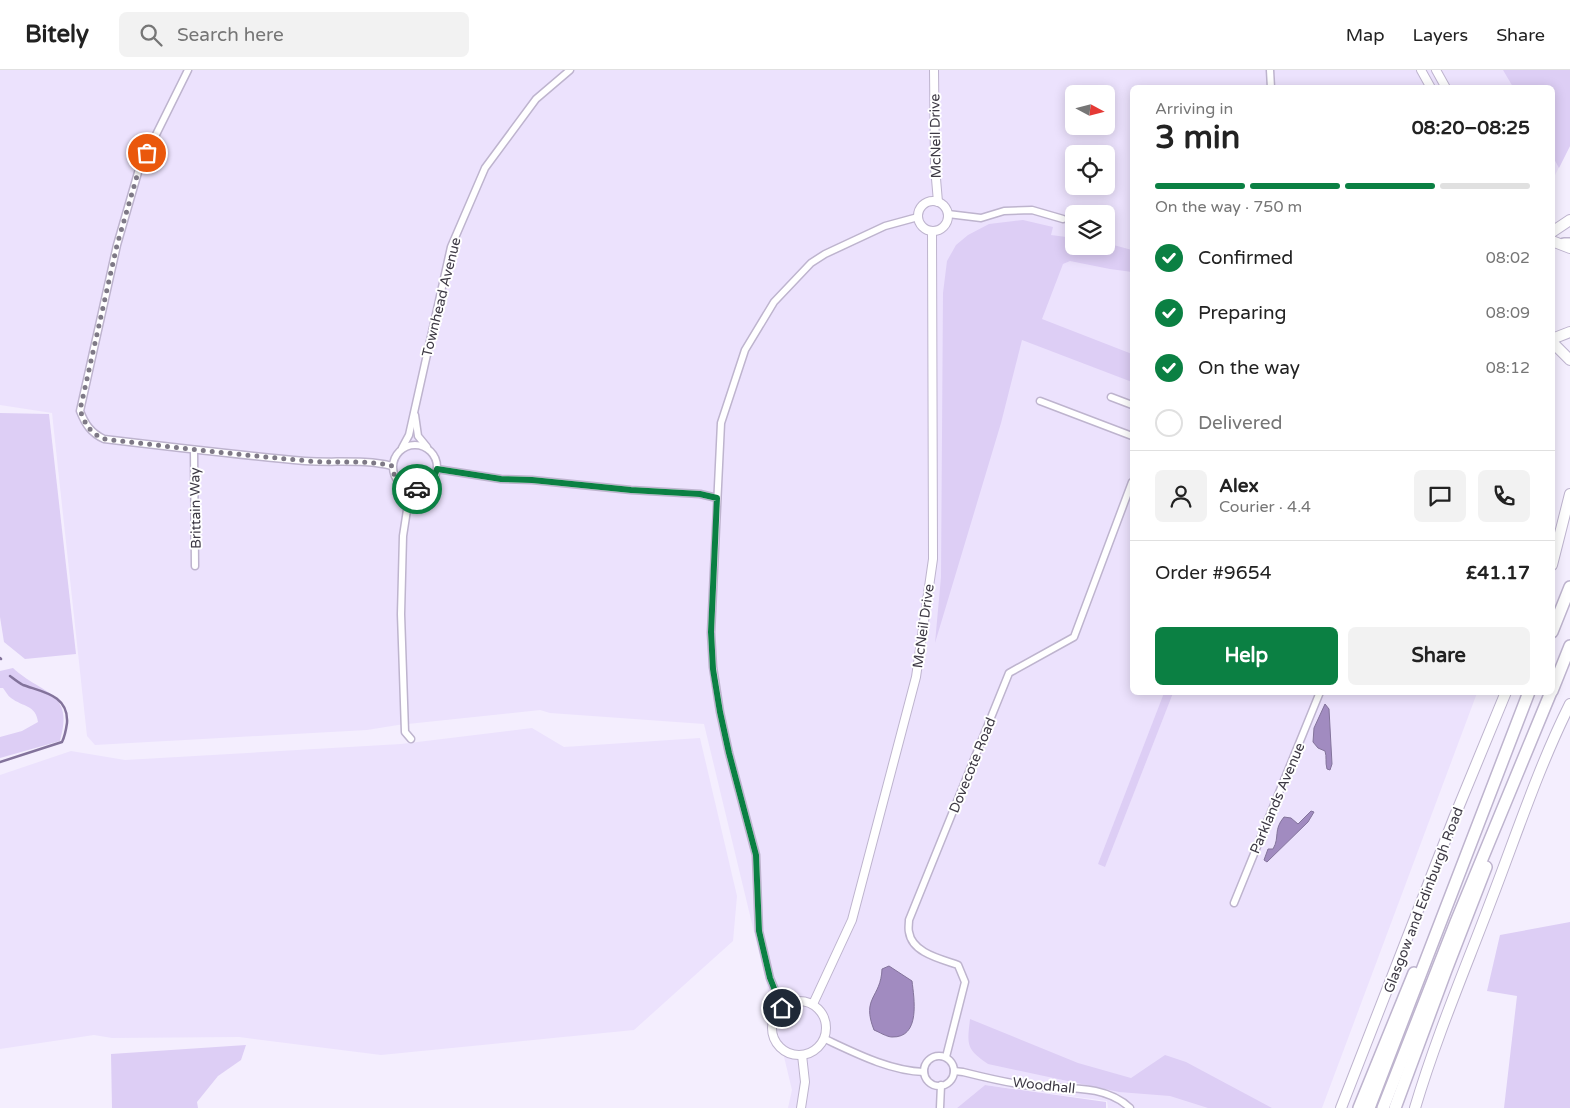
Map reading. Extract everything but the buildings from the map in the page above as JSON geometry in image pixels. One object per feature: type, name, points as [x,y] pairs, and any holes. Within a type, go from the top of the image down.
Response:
[{"type":"highway","points":[[1555,230],[1570,220]]},
{"type":"highway","points":[[1555,242],[1568,245]]},
{"type":"highway","points":[[1555,339],[1570,332]]},
{"type":"highway","points":[[1555,343],[1570,360]]},
{"type":"highway","points":[[1555,553],[1570,494]]},
{"type":"highway","points":[[1555,624],[1570,587]]},
{"type":"highway","points":[[1555,685],[1570,646]]},
{"type":"highway","name":"Glasgow and Edinburgh Road","points":[[1341,1108],[1505,695]]},
{"type":"highway","points":[[1369,1108],[1528,695]]},
{"type":"highway","points":[[1383,1108],[1456,922],[1551,695]]},
{"type":"highway","points":[[1395,1108],[1551,695]]},
{"type":"highway","points":[[1416,1108],[1440,1036],[1523,817],[1570,704]]},
{"type":"highway","points":[[1359,1108],[1443,902],[1488,798]]},
{"type":"street","name":"Brittain Way","points":[[188,70],[139,169],[117,245],[80,410],[84,422],[94,435],[104,439],[194,450],[322,462],[379,463],[392,466]]},
{"type":"street","name":"Townhead Avenue","points":[[402,448],[409,435],[452,247],[485,168],[536,99],[570,70]]},
{"type":"street","name":"McNeil Drive","points":[[934,70],[935,167],[938,202]]},
{"type":"street","points":[[1270,70],[1271,85]]},
{"type":"street","points":[[1420,70],[1429,85]]},
{"type":"street","points":[[1436,70],[1444,85]]},
{"type":"street","points":[[930,201],[938,202],[944,206],[948,219],[943,228],[932,231],[926,230],[920,225],[919,209],[930,201]]},
{"type":"street","points":[[948,214],[981,218],[1004,211],[1032,210],[1063,219]]},
{"type":"street","points":[[782,1008],[770,978],[759,931],[756,855],[729,753],[713,669],[711,632],[721,423],[745,350],[774,302],[811,264],[825,254],[886,226],[918,217]]},
{"type":"street","name":"McNeil Drive","points":[[813,1004],[852,920],[916,677],[933,559],[932,231]]},
{"type":"street","points":[[1111,397],[1130,404]]},
{"type":"street","points":[[1040,401],[1130,435]]},
{"type":"street","name":"Townhead Avenue","points":[[414,411],[418,436],[428,449]]},
{"type":"street","points":[[407,510],[418,489],[430,483],[437,469],[436,460],[428,449],[415,444],[402,448],[394,459],[392,466],[396,478],[406,487],[418,489]]},
{"type":"street","name":"Brittain Way","points":[[194,450],[195,566]]},
{"type":"street","points":[[437,469],[501,479],[700,494],[717,498]]},
{"type":"street","points":[[406,487],[407,510],[403,536],[401,614],[405,732],[411,738]]},
{"type":"street","name":"Dovecote Road","points":[[946,1057],[965,982],[958,965],[924,952],[913,942],[909,933],[909,920],[1009,673],[1074,637],[1130,487]]},
{"type":"street","name":"Parklands Avenue","points":[[1234,903],[1319,695]]},
{"type":"street","points":[[797,1001],[805,1001],[813,1004],[824,1016],[827,1031],[825,1039],[816,1050],[802,1056],[793,1055],[784,1051],[777,1044],[773,1036],[773,1020],[782,1008],[797,1001]]},
{"type":"street","points":[[825,1039],[884,1064],[924,1072]]},
{"type":"street","points":[[802,1056],[805,1082],[802,1108]]},
{"type":"street","points":[[932,1057],[946,1057],[953,1064],[954,1071],[949,1082],[941,1085],[932,1084],[924,1072],[926,1064],[932,1057]]},
{"type":"street","name":"Woodhall","points":[[954,1071],[1024,1085],[1099,1091],[1121,1099],[1130,1108]]},
{"type":"street","points":[[940,1108],[941,1085]]},
{"type":"shaded area","points":[[0,70],[1570,70],[1570,146],[1555,175],[1555,85],[1130,85],[1130,695],[1476,695],[1322,1108],[1108,1108],[1107,1101],[985,1085],[957,1108],[788,1108],[792,1090],[704,724],[550,713],[540,710],[367,730],[95,745],[87,736],[52,413],[0,405]]},
{"type":"shaded area","points":[[1503,70],[1570,70],[1570,146],[1559,168],[1555,161],[1555,85],[1512,85]]},
{"type":"shaded area","points":[[1023,220],[1053,227],[1051,235],[1065,237],[1065,255],[1115,255],[1115,245],[1130,249],[1130,272],[1070,261],[1063,264],[1042,319],[1130,353],[1130,381],[1022,340],[1001,423],[935,643],[941,577],[943,293],[947,261],[956,245],[968,235],[989,224]]},
{"type":"shaded area","points":[[0,413],[49,414],[76,654],[25,659],[4,642],[0,617]]},
{"type":"shaded area","points":[[13,668],[53,696],[63,712],[63,725],[60,741],[0,758],[0,737],[22,731],[38,722],[37,716],[32,709],[11,698],[3,688],[0,688],[0,671]]},
{"type":"shaded area","points":[[1163,695],[1172,695],[1105,867],[1098,864]]},
{"type":"shaded area","points":[[1325,704],[1329,709],[1332,764],[1330,770],[1327,769],[1325,751],[1318,748],[1313,742],[1314,728]]},
{"type":"shaded area","points":[[532,728],[564,747],[700,738],[737,896],[733,941],[634,1030],[381,1055],[239,1037],[112,1038],[94,1035],[0,1049],[0,775],[71,751],[125,760],[401,744]]},
{"type":"shaded area","points":[[1311,811],[1314,812],[1308,822],[1267,862],[1264,860],[1268,849],[1273,849],[1275,845],[1279,826],[1284,817],[1291,818],[1298,824]]},
{"type":"shaded area","points":[[1570,922],[1570,1108],[1504,1108],[1517,996],[1487,991],[1500,935]]},
{"type":"shaded area","points":[[889,966],[912,981],[914,997],[912,1024],[908,1031],[901,1036],[892,1037],[874,1030],[870,1011],[881,979],[882,969]]},
{"type":"shaded area","points":[[970,1019],[1078,1063],[1131,1078],[1165,1055],[1186,1062],[1272,1108],[1208,1108],[1170,1096],[1119,1092],[988,1064],[975,1054],[970,1046],[968,1035]]},
{"type":"shaded area","points":[[246,1045],[241,1060],[218,1076],[197,1102],[198,1108],[112,1108],[111,1054]]},
{"type":"shaded area","points":[[985,1085],[1106,1102],[1106,1108],[957,1108]]},
{"type":"waterway","points":[[0,762],[62,742],[67,723],[64,706],[53,696],[23,685],[10,676]]},
{"type":"way so far","points":[[147,153],[139,169],[117,245],[80,410],[84,422],[94,435],[104,439],[229,454],[335,463],[379,463],[392,466],[393,472],[400,484],[417,489]]},
{"type":"route","points":[[417,489],[425,487],[430,483],[437,469],[501,479],[700,494],[717,498],[711,632],[713,669],[729,753],[756,855],[759,931],[770,978],[782,1008]]}]
